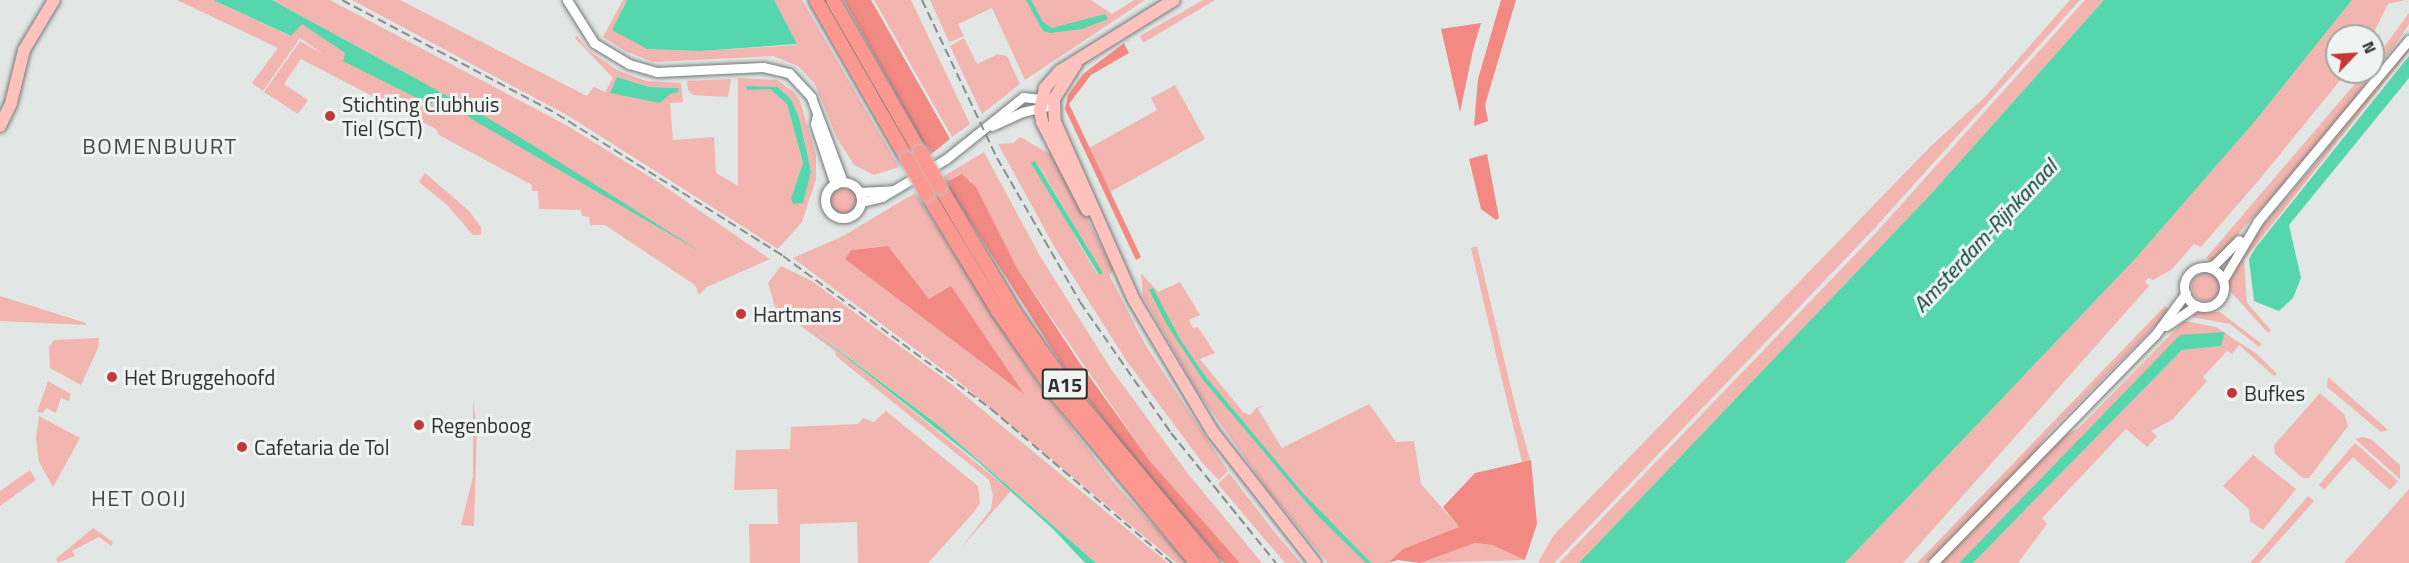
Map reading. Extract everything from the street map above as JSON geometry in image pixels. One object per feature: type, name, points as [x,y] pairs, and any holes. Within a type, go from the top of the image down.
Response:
[{"type":"highway","name":"A15","points":[[816,0],[927,194],[998,311],[1056,394],[1124,481],[1197,563]]},
{"type":"highway","name":"A15","points":[[833,0],[1015,312],[1072,394],[1213,563]]},
{"type":"main road","points":[[0,126],[13,92],[24,50],[54,0]]},
{"type":"main road","points":[[1174,0],[1054,77],[1041,104],[1044,127],[1067,174],[1111,250],[1186,393],[1245,477],[1315,563]]},
{"type":"main road","points":[[1076,64],[1059,87],[1053,105],[1056,127],[1111,250]]},
{"type":"main road","points":[[0,112],[13,92]]},
{"type":"street","points":[[567,0],[594,43],[622,61],[657,72],[779,69],[803,86],[817,115],[838,183],[861,197],[893,190],[946,159],[990,127],[1023,97],[1041,104],[1053,105]]},
{"type":"street","points":[[1933,563],[2155,335],[2186,293],[2188,275],[2220,259],[2258,221],[2409,40]]},
{"type":"street","points":[[990,127],[1041,104]]},
{"type":"street","points":[[838,183],[825,202],[835,217],[850,217],[861,197]]},
{"type":"street","points":[[2155,335],[2197,305],[2209,306],[2218,300],[2223,291],[2223,280],[2258,221]]},
{"type":"street","points":[[2205,267],[2216,271],[2223,280]]},
{"type":"street","points":[[2186,293],[2197,305]]},
{"type":"shaded area","points":[[177,0],[213,0],[290,36],[302,23],[345,53],[343,60],[432,105],[438,96],[453,105],[457,101],[272,0],[330,0],[566,125],[655,180],[770,259],[707,287],[699,295],[695,285],[605,225],[590,225],[589,217],[582,216],[581,210],[539,209],[538,191],[532,191],[532,185],[439,135],[436,129],[301,59],[284,84],[308,100],[298,114],[264,92],[300,41],[324,55],[300,38],[263,91],[252,83],[278,48]]},
{"type":"shaded area","points":[[352,0],[400,0],[587,96],[594,87],[605,92],[613,78],[575,38],[577,36],[588,50],[617,70],[646,81],[681,83],[683,102],[670,103],[673,140],[714,137],[716,173],[738,186],[738,78],[777,80],[794,92],[800,101],[816,155],[816,179],[802,222],[778,249],[567,115]],"holes":[[[617,77],[649,87],[678,88],[668,95],[610,93]],[[746,86],[778,87],[791,99],[799,117],[811,171],[791,198],[803,163],[787,104],[770,89]]]},
{"type":"shaded area","points":[[623,0],[627,0],[622,8],[647,49],[700,51],[797,45],[774,0],[802,0],[899,167],[874,175],[854,165],[837,138],[815,84],[798,66],[773,56],[653,62],[625,51],[603,37]]},
{"type":"shaded area","points":[[844,0],[871,0],[950,139],[930,155]]},
{"type":"shaded area","points":[[874,0],[911,0],[970,124],[952,137]]},
{"type":"shaded area","points":[[930,0],[1091,0],[1112,14],[1134,0],[1145,0],[1025,80],[992,8],[958,24],[964,36],[949,42]]},
{"type":"shaded area","points":[[1203,0],[1215,0],[1143,43],[1140,36]]},
{"type":"shaded area","points":[[1501,0],[1516,0],[1485,105],[1488,121],[1474,126],[1478,79]]},
{"type":"shaded area","points":[[2070,0],[2080,0],[1872,231],[1554,563],[1538,563],[1553,536],[1931,146],[1985,97]]},
{"type":"shaded area","points":[[2085,0],[2104,0],[1930,195],[1579,563],[1559,563],[1875,234]]},
{"type":"shaded area","points":[[2352,0],[2405,0],[2388,4],[2378,24],[2333,24]]},
{"type":"shaded area","points":[[2409,13],[2409,24],[2385,59],[2385,46]]},
{"type":"shaded area","points":[[1481,23],[1473,50],[1460,112],[1441,29]]},
{"type":"shaded area","points":[[2325,34],[2325,84],[2337,84],[2201,247],[2194,244],[2171,270],[2153,280],[2148,278],[2145,282],[2149,286],[1903,563],[1845,563],[2136,258],[2256,120]]},
{"type":"shaded area","points":[[964,38],[977,64],[998,54],[1007,56],[1020,84],[982,114],[950,46]]},
{"type":"shaded area","points":[[2409,42],[2409,51],[2385,81],[2385,73]]},
{"type":"shaded area","points":[[1124,43],[1129,53],[1091,75],[1069,104],[1141,257],[1136,260],[1065,109],[1068,95],[1083,74]]},
{"type":"shaded area","points":[[731,79],[728,97],[693,95],[688,90],[687,81]]},
{"type":"shaded area","points":[[2355,84],[2365,84],[2314,150],[2222,252],[2212,261],[2206,258]]},
{"type":"shaded area","points":[[2377,84],[2383,84],[2244,260],[2247,303],[2271,330],[2268,333],[2231,292],[2228,276],[2245,246],[2315,164]]},
{"type":"shaded area","points":[[1175,85],[1205,139],[1110,192],[1089,148],[1157,110],[1151,98]]},
{"type":"shaded area","points":[[1020,137],[1050,154],[1112,266],[1114,271],[1109,275],[1146,346],[1228,471],[1219,480],[1204,465],[1126,360],[1055,248],[998,144],[1013,143]],"holes":[[[1036,161],[1102,272],[1098,275],[1078,242]]]},
{"type":"shaded area","points":[[984,152],[1040,256],[1111,369],[1189,475],[1262,563],[1240,563],[1150,461],[1017,268],[970,180],[958,175],[945,182],[942,177]]},
{"type":"shaded area","points":[[1487,154],[1499,218],[1496,220],[1481,209],[1469,159]]},
{"type":"shaded area","points":[[425,173],[469,211],[481,227],[481,235],[473,235],[447,205],[419,182]]},
{"type":"shaded area","points":[[962,174],[976,187],[1017,268],[1079,362],[1150,461],[1240,563],[1224,563],[1138,464],[1066,371],[945,182]]},
{"type":"shaded area","points":[[844,188],[853,192],[857,201],[853,210],[844,214],[835,210],[831,201],[835,192]]},
{"type":"shaded area","points":[[915,193],[1037,383],[1114,483],[1188,563],[1176,563],[954,378],[793,258],[843,236]],"holes":[[[888,246],[929,299],[951,287],[1022,392],[845,259],[851,250]]]},
{"type":"shaded area","points":[[888,246],[929,299],[951,286],[1024,394],[845,259],[851,250]]},
{"type":"shaded area","points":[[1477,246],[1530,460],[1522,462],[1471,248]]},
{"type":"shaded area","points":[[781,266],[812,281],[950,383],[1168,563],[1096,563],[938,425],[807,325],[1011,491],[961,548],[991,509],[993,495],[989,480],[836,356],[835,351],[775,307],[768,283]]},
{"type":"shaded area","points":[[1141,273],[1158,292],[1180,282],[1200,315],[1189,320],[1193,328],[1198,327],[1215,353],[1200,359],[1243,412],[1250,415],[1256,408],[1265,405],[1258,409],[1282,448],[1369,404],[1396,442],[1414,441],[1421,484],[1459,527],[1403,549],[1388,563],[1328,563],[1267,489],[1198,392],[1143,297]]},
{"type":"shaded area","points":[[2206,273],[2216,277],[2220,287],[2216,297],[2206,301],[2196,297],[2192,287],[2196,277]]},
{"type":"shaded area","points":[[0,296],[86,323],[86,325],[0,321]]},
{"type":"shaded area","points":[[2165,306],[2170,311],[2049,433],[2030,458],[1926,563],[1917,563]]},
{"type":"shaded area","points":[[2198,312],[2220,312],[2262,344],[2259,347],[2230,324],[2191,317]]},
{"type":"shaded area","points":[[2184,321],[2216,327],[2257,354],[2277,374],[2274,376],[2239,345],[2232,354],[2227,351],[2203,377],[2207,381],[2172,420],[2151,431],[2157,436],[2147,447],[2126,429],[2042,518],[2047,524],[2018,563],[1973,563],[2182,350],[2221,346],[2180,336],[1959,563],[1940,563],[2059,439],[2080,427]]},
{"type":"shaded area","points":[[99,338],[98,348],[81,385],[50,368],[49,347],[54,340]]},
{"type":"shaded area","points":[[2328,377],[2388,430],[2381,432],[2327,387]]},
{"type":"shaded area","points":[[48,381],[71,394],[69,401],[61,398],[56,413],[46,408],[43,413],[37,412]]},
{"type":"shaded area","points":[[2320,393],[2344,414],[2348,426],[2309,478],[2303,478],[2275,454],[2274,445]]},
{"type":"shaded area","points":[[473,398],[477,430],[474,526],[461,525],[473,477]]},
{"type":"shaded area","points":[[886,411],[978,486],[980,503],[974,512],[928,563],[858,563],[857,522],[800,524],[800,563],[750,563],[749,524],[778,524],[777,489],[734,490],[736,450],[790,449],[791,427],[858,424],[863,418],[874,422]]},
{"type":"shaded area","points":[[39,416],[80,438],[53,487],[39,462],[36,438]]},
{"type":"shaded area","points":[[2362,437],[2371,439],[2400,465],[2400,479],[2355,439]]},
{"type":"shaded area","points":[[2355,443],[2398,481],[2390,490],[2353,457],[2324,490],[2319,485]]},
{"type":"shaded area","points":[[2253,455],[2296,489],[2263,530],[2250,521],[2249,509],[2223,486]]},
{"type":"shaded area","points":[[1531,460],[1537,524],[1525,560],[1492,545],[1475,543],[1420,563],[1398,560],[1388,563],[1403,549],[1459,527],[1443,507],[1475,473]]},
{"type":"shaded area","points":[[30,470],[36,480],[0,506],[0,491]]},
{"type":"shaded area","points":[[1229,473],[1301,563],[1285,563],[1218,484]]},
{"type":"shaded area","points":[[2409,489],[2409,563],[2344,563]]},
{"type":"shaded area","points":[[2308,496],[2314,501],[2259,563],[2250,563]]},
{"type":"shaded area","points":[[93,528],[113,542],[111,546],[99,537],[72,551],[75,556],[58,563],[56,559]]},
{"type":"shaded area","points":[[1475,543],[1492,545],[1525,560],[1420,563]]},
{"type":"water","points":[[213,0],[272,0],[457,101],[453,105],[438,96],[431,105],[343,61],[345,53],[302,24],[291,36]]},
{"type":"water","points":[[627,0],[774,0],[797,44],[700,51],[647,49],[612,30]]},
{"type":"water","points":[[1026,0],[1031,0],[1043,22],[1052,28],[1105,14],[1108,19],[1082,29],[1050,33],[1043,31]]},
{"type":"water","name":"Amsterdam-Rijnkanaal","points":[[2104,0],[2352,0],[2333,24],[2325,24],[2325,34],[2256,120],[2136,258],[1845,563],[1579,563],[1930,195]]},
{"type":"water","points":[[2409,56],[2409,78],[2289,225],[2301,278],[2293,298],[2279,311],[2254,301],[2249,259],[2256,247]]},
{"type":"water","points":[[617,77],[649,87],[678,88],[679,92],[670,94],[660,103],[610,93]]},
{"type":"water","points":[[746,86],[778,87],[791,99],[799,117],[811,171],[803,203],[793,204],[791,198],[803,163],[787,104],[770,89],[747,90]]},
{"type":"water","points":[[468,106],[701,252],[475,121],[463,113]]},
{"type":"water","points":[[1035,161],[1103,273],[1099,275],[1031,163]]},
{"type":"water","points":[[1153,288],[1180,339],[1206,377],[1302,492],[1371,563],[1366,563],[1318,516],[1203,380],[1167,325],[1149,290]]},
{"type":"water","points":[[807,326],[938,425],[1096,563],[1085,563],[1053,529],[977,461]]},
{"type":"water","points":[[2225,332],[2221,346],[2182,350],[1973,563],[1959,563],[2180,335]]},
{"type":"railway","points":[[342,0],[557,114],[783,256],[991,409],[1172,563]]},
{"type":"railway","points":[[922,0],[997,158],[1080,302],[1171,433],[1276,563]]},
{"type":"place","name":"Stichting Clubhuis Tiel (SCT)","points":[[330,116]]},
{"type":"place","name":"Hartmans","points":[[741,314]]},
{"type":"place","name":"Het Bruggehoofd","points":[[112,377]]},
{"type":"place","name":"Bufkes","points":[[2232,393]]},
{"type":"place","name":"Regenboog","points":[[419,425]]},
{"type":"place","name":"Cafetaria de Tol","points":[[242,447]]},
{"type":"district","name":"BOMENBUURT","points":[[160,147]]},
{"type":"district","name":"HET OOIJ","points":[[139,499]]}]
